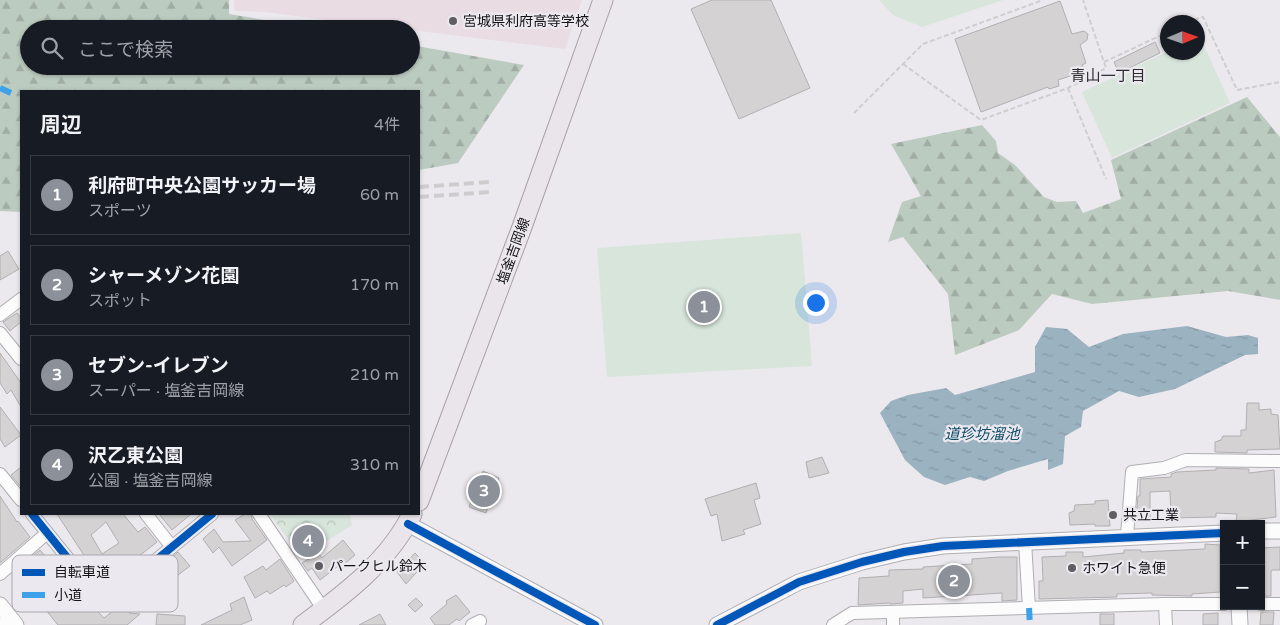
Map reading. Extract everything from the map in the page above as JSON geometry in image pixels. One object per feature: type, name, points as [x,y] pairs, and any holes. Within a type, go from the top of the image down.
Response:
[{"type":"main road","name":"塩釜吉岡線","points":[[420,498],[522,227],[603,0]]},
{"type":"main road","points":[[303,625],[351,588],[379,562],[410,519]]},
{"type":"street","points":[[0,315],[20,300]]},
{"type":"street","points":[[0,332],[20,358]]},
{"type":"street","points":[[1127,536],[1132,472],[1164,468],[1186,460],[1280,461]]},
{"type":"street","points":[[0,474],[20,499]]},
{"type":"street","points":[[33,515],[65,555]]},
{"type":"street","points":[[147,515],[172,547]]},
{"type":"street","points":[[162,555],[211,515]]},
{"type":"street","points":[[260,515],[324,610]]},
{"type":"street","points":[[410,519],[595,625]]},
{"type":"street","points":[[1265,531],[1280,530]]},
{"type":"street","points":[[21,555],[47,532]]},
{"type":"street","points":[[717,625],[799,582],[862,562],[904,552],[943,546],[1220,533]]},
{"type":"street","points":[[1025,542],[1029,608]]},
{"type":"street","points":[[0,574],[12,563]]},
{"type":"street","points":[[1165,604],[1166,625]]},
{"type":"street","points":[[833,625],[852,613],[893,619],[1029,608],[1220,604]]},
{"type":"street","points":[[1265,604],[1280,604]]},
{"type":"street","points":[[0,605],[9,622]]},
{"type":"street","points":[[1239,610],[1240,625]]},
{"type":"path","points":[[854,113],[924,44],[1043,0]]},
{"type":"path","points":[[903,64],[981,120],[1068,88],[1106,68],[1082,0]]},
{"type":"path","points":[[1205,21],[1237,90],[1280,82]]},
{"type":"path","points":[[1104,62],[1160,36]]},
{"type":"path","points":[[1068,88],[1106,179]]},
{"type":"shaded area","name":"宮城県利府高等学校","points":[[234,0],[582,0],[565,49],[420,31],[420,20],[328,20],[265,12],[235,11]]},
{"type":"green space","points":[[0,0],[229,0],[229,14],[264,20],[20,20],[20,75],[420,75],[420,47],[524,65],[458,163],[420,170],[420,90],[20,90],[20,212],[0,211]]},
{"type":"green space","points":[[879,0],[1003,0],[922,27],[893,15]]},
{"type":"green space","points":[[1205,48],[1230,103],[1112,158],[1082,92],[1160,55],[1160,60],[1205,60]]},
{"type":"green space","points":[[1247,97],[1280,137],[1280,300],[1228,291],[1092,304],[1052,294],[1019,330],[955,355],[948,294],[903,237],[888,242],[902,202],[921,196],[891,144],[982,125],[996,141],[998,153],[1015,165],[1044,197],[1057,202],[1076,201],[1083,213],[1121,199],[1111,160]]},
{"type":"green space","points":[[801,233],[812,366],[607,377],[597,248]]},
{"type":"green space","points":[[271,515],[350,515],[352,525],[301,557]]},
{"type":"water","name":"道珍坊溜池","points":[[1187,326],[1226,337],[1248,335],[1258,338],[1258,354],[1245,355],[1175,389],[1139,397],[1119,391],[1083,411],[1081,427],[1065,436],[1063,464],[1048,470],[1048,459],[1008,471],[984,481],[970,477],[945,485],[924,477],[905,460],[880,413],[891,401],[908,395],[946,388],[955,395],[1035,372],[1035,347],[1046,327],[1067,329],[1089,347],[1123,334]]},
{"type":"building","points":[[712,0],[771,0],[810,88],[739,119],[691,9]]},
{"type":"building","points":[[1060,1],[1072,34],[1084,31],[1088,34],[1087,40],[1080,45],[1086,63],[1082,65],[1085,71],[1058,80],[1059,86],[1049,89],[1048,87],[981,112],[955,39]]},
{"type":"building","points":[[1155,42],[1160,53],[1119,73],[1114,62]]},
{"type":"building","points":[[8,251],[19,269],[0,280],[0,256]]},
{"type":"building","points":[[17,313],[20,317],[20,323],[10,331],[3,322]]},
{"type":"building","points":[[0,353],[20,382],[20,405],[11,390],[7,394],[0,383]]},
{"type":"building","points":[[1247,403],[1259,403],[1259,410],[1271,409],[1271,414],[1278,415],[1280,449],[1247,450],[1247,453],[1215,452],[1215,442],[1221,440],[1223,436],[1241,436],[1241,430],[1246,430]]},
{"type":"building","points":[[0,407],[20,436],[5,447],[0,439]]},
{"type":"building","points":[[822,457],[829,473],[809,478],[806,462]]},
{"type":"building","points":[[20,468],[20,486],[11,475]]},
{"type":"building","points":[[1216,468],[1249,469],[1249,473],[1274,470],[1276,517],[1236,520],[1237,514],[1216,513],[1216,517],[1171,518],[1170,491],[1150,492],[1150,519],[1136,520],[1138,496],[1140,496],[1140,479],[1171,477],[1171,474],[1177,472],[1216,470]]},
{"type":"building","points":[[483,471],[499,478],[486,513],[469,507]]},
{"type":"building","points":[[756,483],[760,498],[754,500],[761,524],[743,530],[745,534],[722,541],[717,514],[711,516],[705,499]]},
{"type":"building","points":[[0,496],[17,522],[30,537],[0,563]]},
{"type":"building","points":[[1108,500],[1110,526],[1095,526],[1095,524],[1070,525],[1069,513],[1074,511],[1075,505],[1095,504],[1095,501]]},
{"type":"building","points":[[58,515],[124,515],[138,532],[145,527],[157,542],[140,555],[84,555]],"holes":[[[106,522],[119,543],[102,554],[91,535]]]},
{"type":"building","points":[[160,515],[190,515],[172,530]]},
{"type":"building","points":[[243,515],[251,515],[267,540],[232,566],[219,547],[213,553],[203,539],[214,529],[223,542],[251,541],[235,520]]},
{"type":"building","points":[[343,540],[355,555],[340,568],[338,566],[320,580],[312,568],[308,571],[302,563],[318,553],[322,558]]},
{"type":"building","points":[[1205,544],[1220,545],[1220,592],[1192,594],[1192,596],[1152,595],[1152,593],[1117,594],[1117,597],[1039,599],[1039,581],[1043,581],[1042,557],[1066,556],[1066,552],[1083,552],[1083,557],[1124,553],[1124,550],[1141,550],[1141,552],[1205,549]]},
{"type":"building","points":[[1280,547],[1280,570],[1272,570],[1271,572],[1271,596],[1265,596],[1265,548]]},
{"type":"building","points":[[40,550],[44,555],[34,555]]},
{"type":"building","points":[[178,552],[190,566],[178,575],[178,555],[175,555]]},
{"type":"building","points":[[415,553],[425,563],[406,584],[397,572]]},
{"type":"building","points":[[1017,557],[1017,600],[1002,601],[1002,593],[923,598],[923,589],[903,591],[903,603],[858,605],[859,578],[889,576],[889,570],[972,564],[972,559]]},
{"type":"building","points":[[280,559],[294,581],[270,594],[267,591],[255,598],[244,577],[263,566],[266,570]]},
{"type":"building","points":[[456,595],[470,612],[459,621],[457,619],[449,625],[435,625],[430,618],[447,604],[446,601]]},
{"type":"building","points":[[244,597],[252,620],[240,625],[201,625],[232,610],[230,604]]},
{"type":"building","points":[[416,598],[423,605],[415,612],[408,605]]},
{"type":"building","points":[[47,612],[98,612],[104,618],[112,612],[140,614],[127,625],[58,625]]},
{"type":"building","points":[[1261,612],[1274,612],[1273,625],[1260,625]]},
{"type":"building","points":[[1218,613],[1218,625],[1203,625],[1203,614]]},
{"type":"building","points":[[157,614],[185,616],[185,625],[156,625]]},
{"type":"building","points":[[380,614],[386,625],[359,625]]},
{"type":"building","points":[[1100,614],[1114,614],[1114,625],[1100,625]]},
{"type":"railway","points":[[420,187],[489,182]]},
{"type":"railway","points":[[420,197],[490,192]]},
{"type":"marked path","points":[[0,88],[13,94]]},
{"type":"marked path","points":[[1029,608],[1030,625]]},
{"type":"cycle path","points":[[33,515],[65,555]]},
{"type":"cycle path","points":[[162,555],[211,515]]},
{"type":"cycle path","points":[[408,524],[595,625]]},
{"type":"cycle path","points":[[717,625],[799,582],[862,562],[904,552],[943,546],[1220,533]]},
{"type":"place","name":"宮城県利府高等学校","points":[[453,21]]},
{"type":"place","name":"利府町中央公園サッカー場","points":[[704,307]]},
{"type":"place","name":"セブン-イレブン","points":[[484,491]]},
{"type":"place","name":"共立工業","points":[[1113,515]]},
{"type":"place","name":"沢乙東公園","points":[[308,541]]},
{"type":"place","name":"パークヒル鈴木","points":[[319,566]]},
{"type":"place","name":"ホワイト急便","points":[[1072,568]]},
{"type":"place","name":"シャーメゾン花園","points":[[954,581]]},
{"type":"district","name":"青山一丁目","points":[[1108,76]]}]
